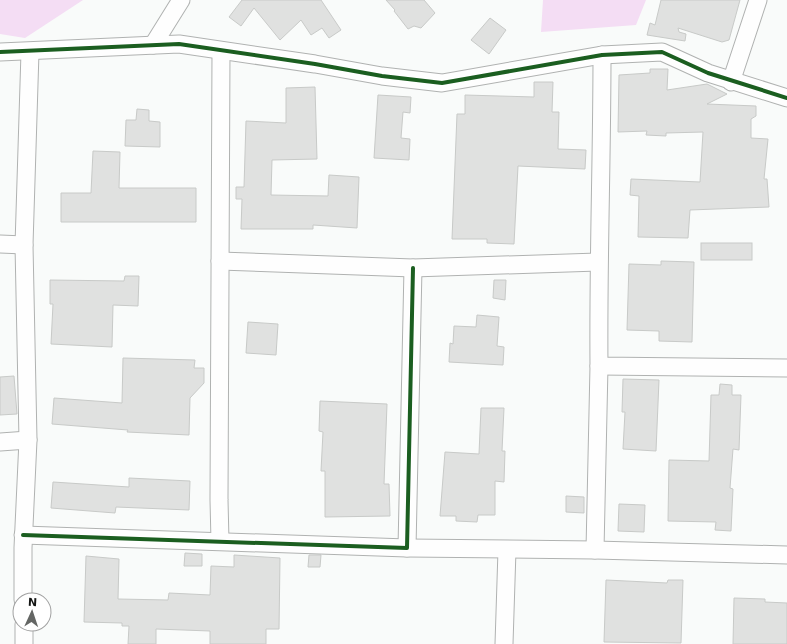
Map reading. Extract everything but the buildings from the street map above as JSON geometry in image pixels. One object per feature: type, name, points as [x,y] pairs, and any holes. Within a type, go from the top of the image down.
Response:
[{"type":"street","points":[[153,45],[181,0]]},
{"type":"street","points":[[731,82],[758,0]]},
{"type":"street","points":[[0,52],[30,52],[153,45],[199,46],[221,52],[315,64],[382,76],[442,83],[602,55],[662,52],[708,74],[787,98]]},
{"type":"street","points":[[23,592],[23,535],[28,440],[24,245],[30,52]]},
{"type":"street","points":[[220,541],[221,52]]},
{"type":"street","points":[[595,550],[599,366],[598,262],[602,140],[602,55]]},
{"type":"street","points":[[0,244],[24,245]]},
{"type":"street","points":[[220,261],[413,268],[598,262]]},
{"type":"street","points":[[407,548],[413,268]]},
{"type":"street","points":[[599,366],[787,368]]},
{"type":"street","points":[[0,442],[28,440]]},
{"type":"street","points":[[23,535],[407,548],[595,550],[787,555]]},
{"type":"street","points":[[504,644],[507,550]]},
{"type":"street","points":[[24,632],[24,644]]},
{"type":"shaded area","points":[[0,0],[83,0],[25,38],[0,34]]},
{"type":"shaded area","points":[[543,0],[646,0],[636,25],[541,32]]},
{"type":"cycle path","points":[[0,52],[179,44],[315,64],[382,76],[442,83],[602,55],[662,52],[708,73],[787,98]]},
{"type":"cycle path","points":[[23,535],[407,548],[413,268]]}]
